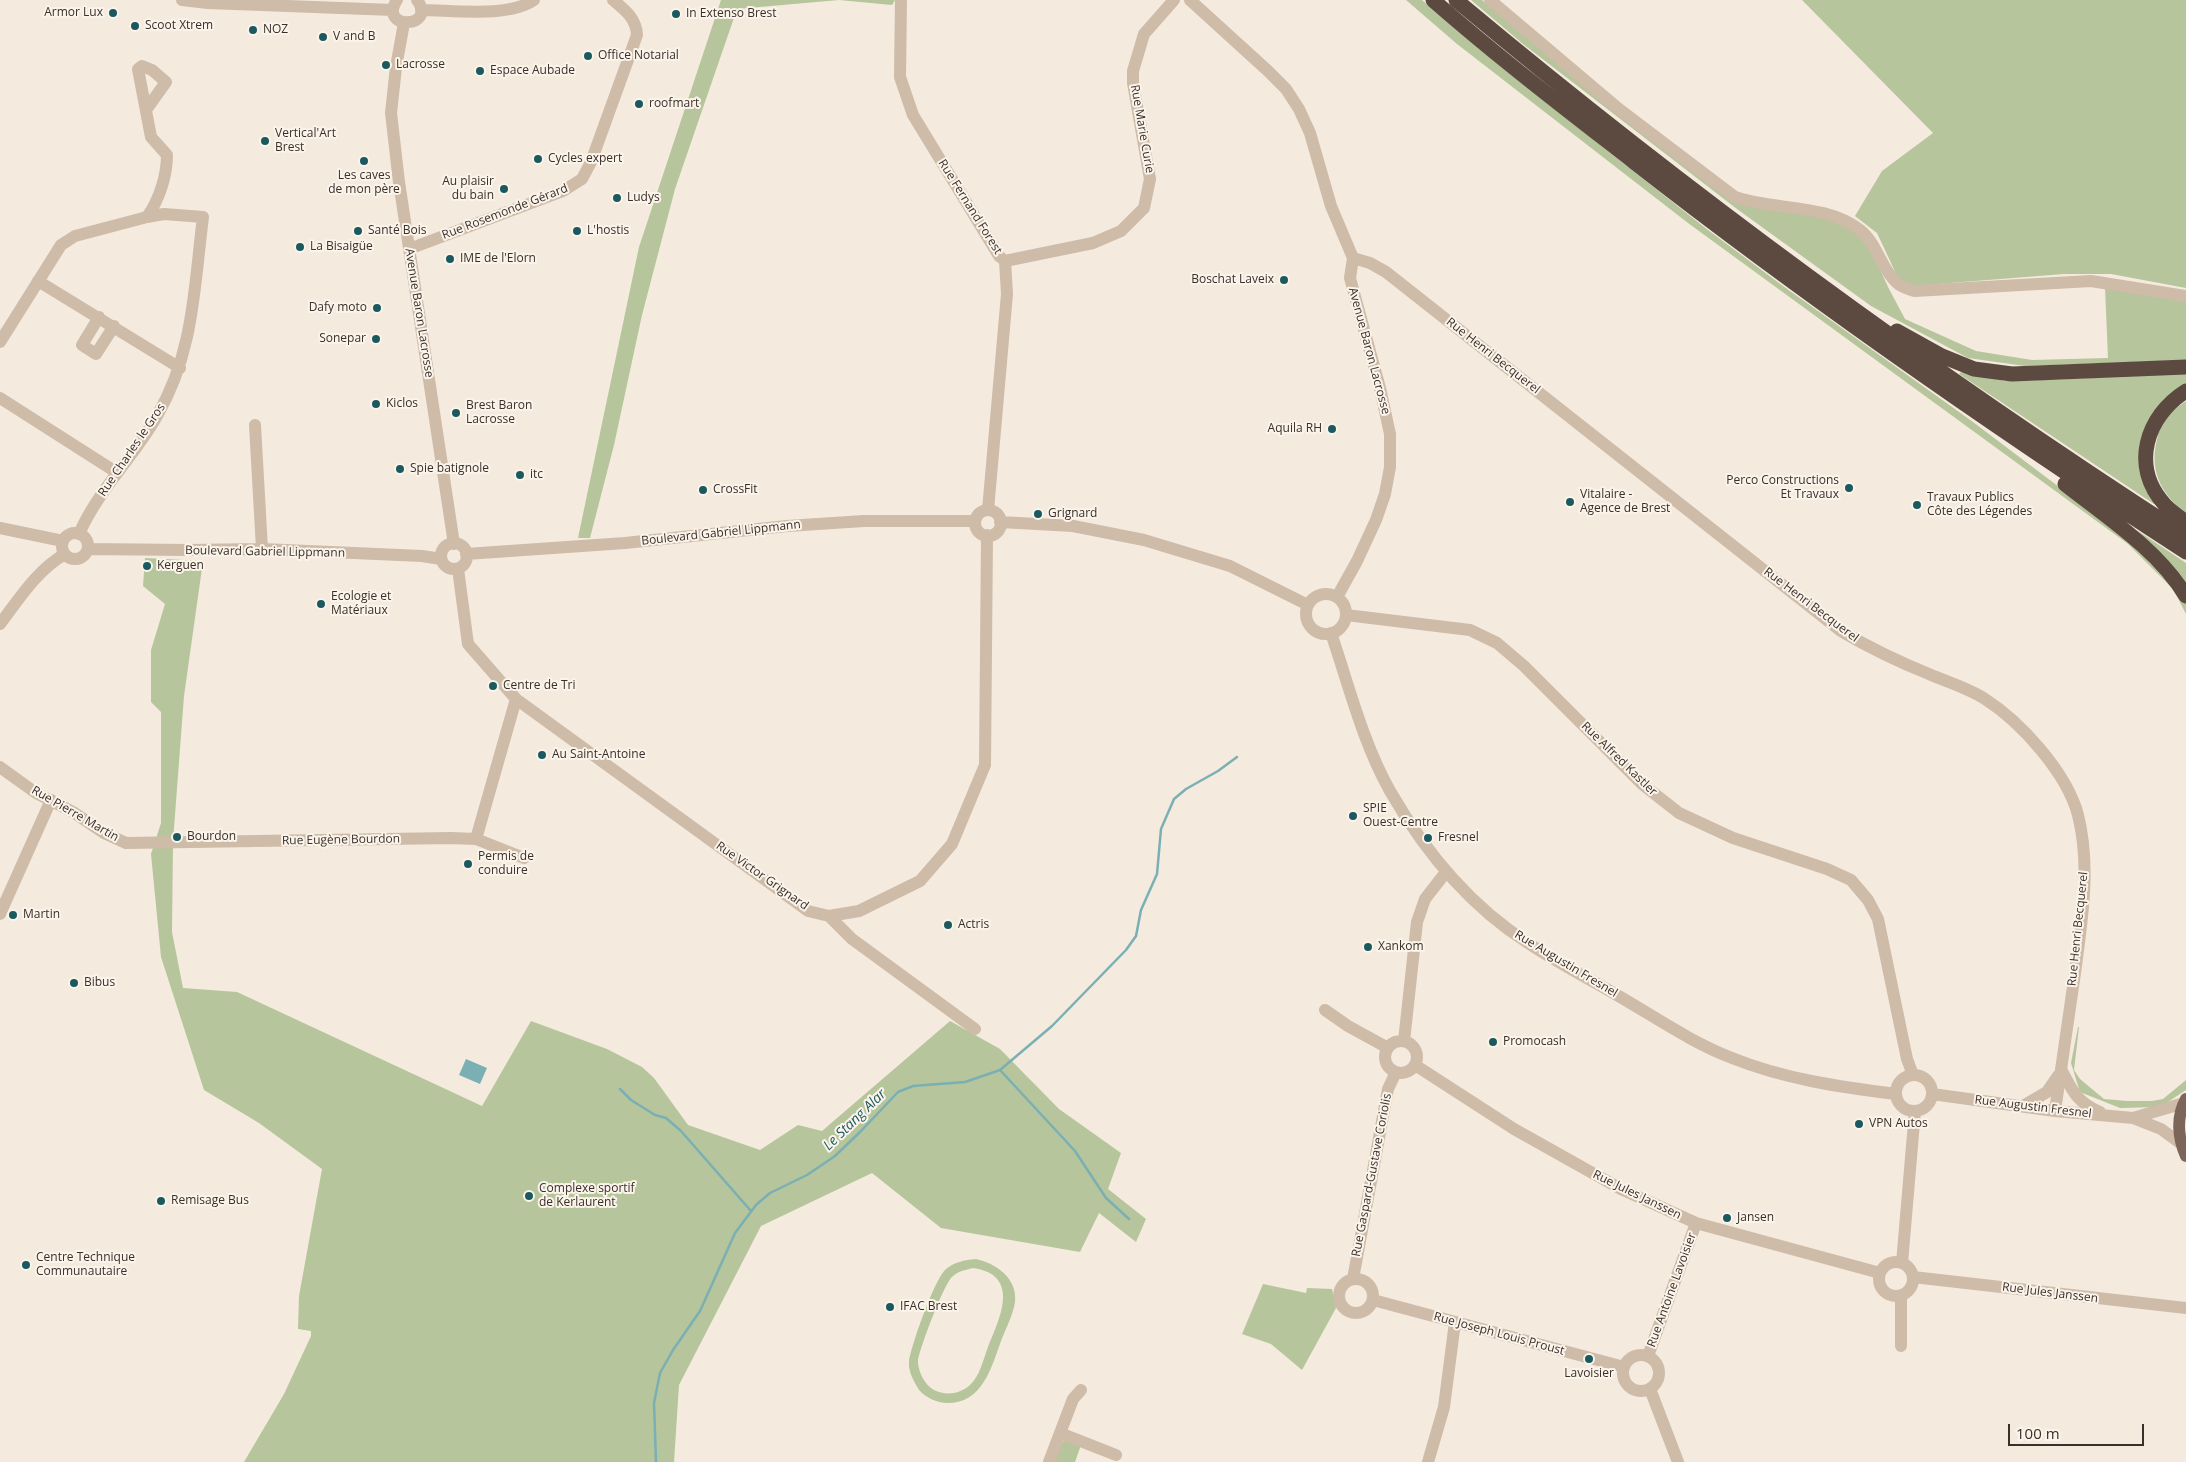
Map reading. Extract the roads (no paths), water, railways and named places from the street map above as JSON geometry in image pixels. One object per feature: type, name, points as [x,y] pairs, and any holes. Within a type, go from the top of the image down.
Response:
[{"type":"highway","points":[[1433,0],[1568,110],[1723,231],[1841,319],[1974,412],[2186,552]]},
{"type":"highway","points":[[1456,0],[1608,125],[1766,246],[1965,389],[2186,536]]},
{"type":"highway","points":[[1766,246],[1828,283],[1898,332],[1942,356],[1974,369],[2012,374],[2186,367]]},
{"type":"highway","points":[[2186,392],[2172,400],[2161,412],[2152,427],[2147,447],[2146,464],[2150,482],[2164,504],[2186,522]]},
{"type":"highway","points":[[1974,412],[2138,542],[2165,567],[2186,596]]},
{"type":"main road","points":[[2185,1101],[2179,1125],[2180,1143],[2186,1156]]},
{"type":"street","points":[[182,0],[208,3],[395,5],[397,18],[404,23],[414,22],[418,19],[419,5],[495,11],[515,8],[534,0]]},
{"type":"street","name":"Rue Rosemonde Gérard","points":[[409,249],[563,191],[582,179],[591,162],[637,35],[637,25],[632,17],[613,0]]},
{"type":"street","name":"Rue Fernand Forest","points":[[901,0],[900,77],[913,115],[1000,256],[1005,261],[1007,294],[988,510]]},
{"type":"street","name":"Rue Marie Curie","points":[[1005,261],[1093,243],[1121,231],[1144,208],[1150,179],[1133,82],[1133,71],[1144,34],[1174,0]]},
{"type":"street","points":[[1190,0],[1268,70],[1286,89],[1299,109],[1310,133],[1331,206],[1354,258]]},
{"type":"street","points":[[1490,0],[1619,109],[1735,197],[1753,203],[1824,213],[1846,221],[1861,231],[1898,284],[1914,291],[2091,281],[2186,296]]},
{"type":"street","name":"Avenue Baron Lacrosse","points":[[404,23],[396,67],[391,114],[399,182],[454,544]]},
{"type":"street","points":[[0,342],[61,245],[75,236],[147,217],[155,206],[167,166],[167,155],[151,137],[146,110]]},
{"type":"street","name":"Rue Charles le Gros","points":[[79,534],[96,502],[116,472],[157,417],[180,368],[192,317],[204,217],[164,214],[147,217]]},
{"type":"street","name":"Avenue Baron Lacrosse","points":[[1337,597],[1376,520],[1385,494],[1390,467],[1390,434],[1380,388],[1350,278],[1354,258]]},
{"type":"street","name":"Rue Henri Becquerel","points":[[1354,258],[1370,263],[1386,272],[1841,631],[1890,658],[1986,700],[2018,726],[2043,752],[2063,783],[2077,813],[2084,846],[2085,882],[2082,921],[2061,1069],[2059,1112]]},
{"type":"street","points":[[38,281],[180,368]]},
{"type":"street","points":[[99,317],[82,345],[96,354],[114,326]]},
{"type":"street","points":[[0,398],[116,472]]},
{"type":"street","points":[[255,425],[262,549]]},
{"type":"street","points":[[988,510],[998,515],[1000,522],[996,533],[988,535],[980,532],[975,521],[978,514],[988,510]]},
{"type":"street","name":"Boulevard Gabriel Lippmann","points":[[466,554],[625,542],[797,525],[864,521],[975,521]]},
{"type":"street","points":[[1000,522],[1073,526],[1144,540],[1230,566],[1308,605]]},
{"type":"street","points":[[0,528],[64,548],[72,559],[80,559],[88,549],[86,538],[79,534],[68,535],[64,548],[36,578],[0,624]]},
{"type":"street","name":"Rue Victor Grignard","points":[[458,569],[468,644],[516,698],[808,911],[829,916],[859,911],[920,881],[952,844],[985,764],[988,535]]},
{"type":"street","points":[[454,544],[462,547],[466,554],[466,561],[458,569],[454,570],[445,566],[441,559],[444,548],[454,544]]},
{"type":"street","name":"Boulevard Gabriel Lippmann","points":[[88,549],[262,549],[441,559]]},
{"type":"street","points":[[1320,594],[1337,597],[1344,605],[1346,615],[1342,627],[1331,634],[1318,633],[1309,624],[1306,612],[1308,605],[1314,597],[1320,594]]},
{"type":"street","name":"Rue Alfred Kastler","points":[[1346,615],[1470,630],[1497,643],[1524,666],[1642,784],[1680,812],[1733,838],[1827,869],[1851,880],[1868,900],[1878,919],[1907,1059],[1913,1075]]},
{"type":"street","name":"Rue Augustin Fresnel","points":[[1331,634],[1378,767],[1390,790],[1412,826],[1446,872],[1481,906],[1526,942],[1705,1046],[1733,1058],[1796,1078],[1829,1086],[1896,1094]]},
{"type":"street","points":[[476,840],[516,698]]},
{"type":"street","name":"Rue Pierre Martin","points":[[0,768],[36,793],[73,812],[104,833],[126,843],[155,844]]},
{"type":"street","points":[[0,914],[51,800]]},
{"type":"street","name":"Rue Eugène Bourdon","points":[[155,844],[451,838],[476,840],[524,858]]},
{"type":"street","points":[[1404,1042],[1417,922],[1425,899],[1446,872]]},
{"type":"street","points":[[829,916],[852,939],[975,1029]]},
{"type":"street","points":[[1325,1010],[1348,1026],[1388,1048]]},
{"type":"street","points":[[1404,1042],[1414,1048],[1417,1053],[1415,1065],[1410,1071],[1396,1072],[1391,1069],[1385,1059],[1388,1048],[1392,1044],[1404,1042]]},
{"type":"street","name":"Rue Jules Janssen","points":[[1415,1065],[1514,1129],[1621,1189],[1696,1223],[1880,1273]]},
{"type":"street","points":[[2061,1069],[2078,1099],[2088,1107],[2112,1116]]},
{"type":"street","name":"Rue Henri Becquerel","points":[[2022,1106],[2047,1092],[2055,1083],[2061,1069]]},
{"type":"street","name":"Rue Gaspard-Gustave Coriolis","points":[[1353,1279],[1388,1089],[1396,1072]]},
{"type":"street","points":[[1913,1075],[1921,1076],[1927,1080],[1932,1094],[1927,1106],[1915,1111],[1902,1107],[1896,1094],[1898,1083],[1907,1076],[1913,1075]]},
{"type":"street","points":[[2059,1112],[2069,1100],[2071,1088]]},
{"type":"street","name":"Rue Augustin Fresnel","points":[[1932,1094],[2059,1112],[2133,1118]]},
{"type":"street","points":[[2133,1118],[2185,1101]]},
{"type":"street","points":[[1902,1263],[1915,1111]]},
{"type":"street","points":[[2133,1118],[2161,1129],[2180,1143]]},
{"type":"street","name":"Rue Antoine Lavoisier","points":[[1648,1356],[1696,1223]]},
{"type":"street","points":[[1891,1262],[1902,1263],[1908,1266],[1913,1277],[1909,1290],[1895,1296],[1884,1291],[1880,1285],[1880,1273],[1885,1265],[1891,1262]]},
{"type":"street","name":"Rue Jules Janssen","points":[[1913,1277],[2186,1308]]},
{"type":"street","points":[[1353,1279],[1369,1284],[1373,1292],[1373,1300],[1369,1308],[1362,1313],[1354,1314],[1346,1310],[1340,1303],[1339,1295],[1346,1282],[1353,1279]]},
{"type":"street","points":[[1901,1295],[1901,1346]]},
{"type":"street","name":"Rue Joseph Louis Proust","points":[[1373,1300],[1624,1367]]},
{"type":"street","points":[[1428,1462],[1444,1407],[1455,1322]]},
{"type":"street","points":[[1634,1356],[1648,1356],[1654,1360],[1659,1372],[1655,1384],[1643,1391],[1629,1387],[1623,1374],[1624,1367],[1634,1356]]},
{"type":"street","points":[[1650,1388],[1678,1462]]},
{"type":"street","points":[[1050,1462],[1073,1399],[1081,1390]]},
{"type":"street","points":[[1060,1433],[1116,1455]]},
{"type":"water","points":[[466,1059],[487,1068],[480,1084],[459,1075]]},
{"type":"waterway","name":"Le Stang Alar","points":[[656,1462],[654,1403],[660,1373],[673,1350],[700,1311],[735,1233],[756,1205],[770,1193],[807,1175],[835,1156],[898,1092],[913,1086],[965,1082],[1000,1070],[1052,1026],[1126,950],[1136,936],[1141,910],[1157,874],[1161,829],[1174,799],[1186,789],[1218,771],[1237,757]]},
{"type":"waterway","points":[[1000,1070],[1075,1151],[1106,1198],[1129,1219]]},
{"type":"waterway","points":[[620,1089],[631,1100],[655,1115],[666,1118],[681,1131],[751,1211]]},
{"type":"place","name":"Armor Lux","points":[[113,13]]},
{"type":"place","name":"In Extenso Brest","points":[[676,14]]},
{"type":"place","name":"Scoot Xtrem","points":[[135,26]]},
{"type":"place","name":"NOZ","points":[[253,30]]},
{"type":"place","name":"V and B","points":[[323,37]]},
{"type":"place","name":"Office Notarial","points":[[588,56]]},
{"type":"place","name":"Lacrosse","points":[[386,65]]},
{"type":"place","name":"Espace Aubade","points":[[480,71]]},
{"type":"place","name":"roofmart","points":[[639,104]]},
{"type":"place","name":"Vertical'Art Brest","points":[[265,141]]},
{"type":"place","name":"Cycles expert","points":[[538,159]]},
{"type":"place","name":"Les caves de mon père","points":[[364,161]]},
{"type":"place","name":"Au plaisir du bain","points":[[504,189]]},
{"type":"place","name":"Ludys","points":[[617,198]]},
{"type":"place","name":"Santé Bois","points":[[358,231]]},
{"type":"place","name":"L'hostis","points":[[577,231]]},
{"type":"place","name":"La Bisaigüe","points":[[300,247]]},
{"type":"place","name":"IME de l'Elorn","points":[[450,259]]},
{"type":"place","name":"Boschat Laveix","points":[[1284,280]]},
{"type":"place","name":"Dafy moto","points":[[377,308]]},
{"type":"place","name":"Sonepar","points":[[376,339]]},
{"type":"place","name":"Kiclos","points":[[376,404]]},
{"type":"place","name":"Brest Baron Lacrosse","points":[[456,413]]},
{"type":"place","name":"Aquila RH","points":[[1332,429]]},
{"type":"place","name":"Spie batignole","points":[[400,469]]},
{"type":"place","name":"itc","points":[[520,475]]},
{"type":"place","name":"Perco Constructions Et Travaux","points":[[1849,488]]},
{"type":"place","name":"CrossFit","points":[[703,490]]},
{"type":"place","name":"Vitalaire - Agence de Brest","points":[[1570,502]]},
{"type":"place","name":"Travaux Publics Côte des Légendes","points":[[1917,505]]},
{"type":"place","name":"Grignard","points":[[1038,514]]},
{"type":"place","name":"Kerguen","points":[[147,566]]},
{"type":"place","name":"Ecologie et Matériaux","points":[[321,604]]},
{"type":"place","name":"Centre de Tri","points":[[493,686]]},
{"type":"place","name":"Au Saint-Antoine","points":[[542,755]]},
{"type":"place","name":"SPIE Ouest-Centre","points":[[1353,816]]},
{"type":"place","name":"Bourdon","points":[[177,837]]},
{"type":"place","name":"Fresnel","points":[[1428,838]]},
{"type":"place","name":"Permis de conduire","points":[[468,864]]},
{"type":"place","name":"Martin","points":[[13,915]]},
{"type":"place","name":"Actris","points":[[948,925]]},
{"type":"place","name":"Xankom","points":[[1368,947]]},
{"type":"place","name":"Bibus","points":[[74,983]]},
{"type":"place","name":"Promocash","points":[[1493,1042]]},
{"type":"place","name":"VPN Autos","points":[[1859,1124]]},
{"type":"place","name":"Complexe sportif de Kerlaurent","points":[[529,1196]]},
{"type":"place","name":"Remisage Bus","points":[[161,1201]]},
{"type":"place","name":"Jansen","points":[[1727,1218]]},
{"type":"place","name":"Centre Technique Communautaire","points":[[26,1265]]},
{"type":"place","name":"IFAC Brest","points":[[890,1307]]},
{"type":"place","name":"Lavoisier","points":[[1589,1359]]}]
